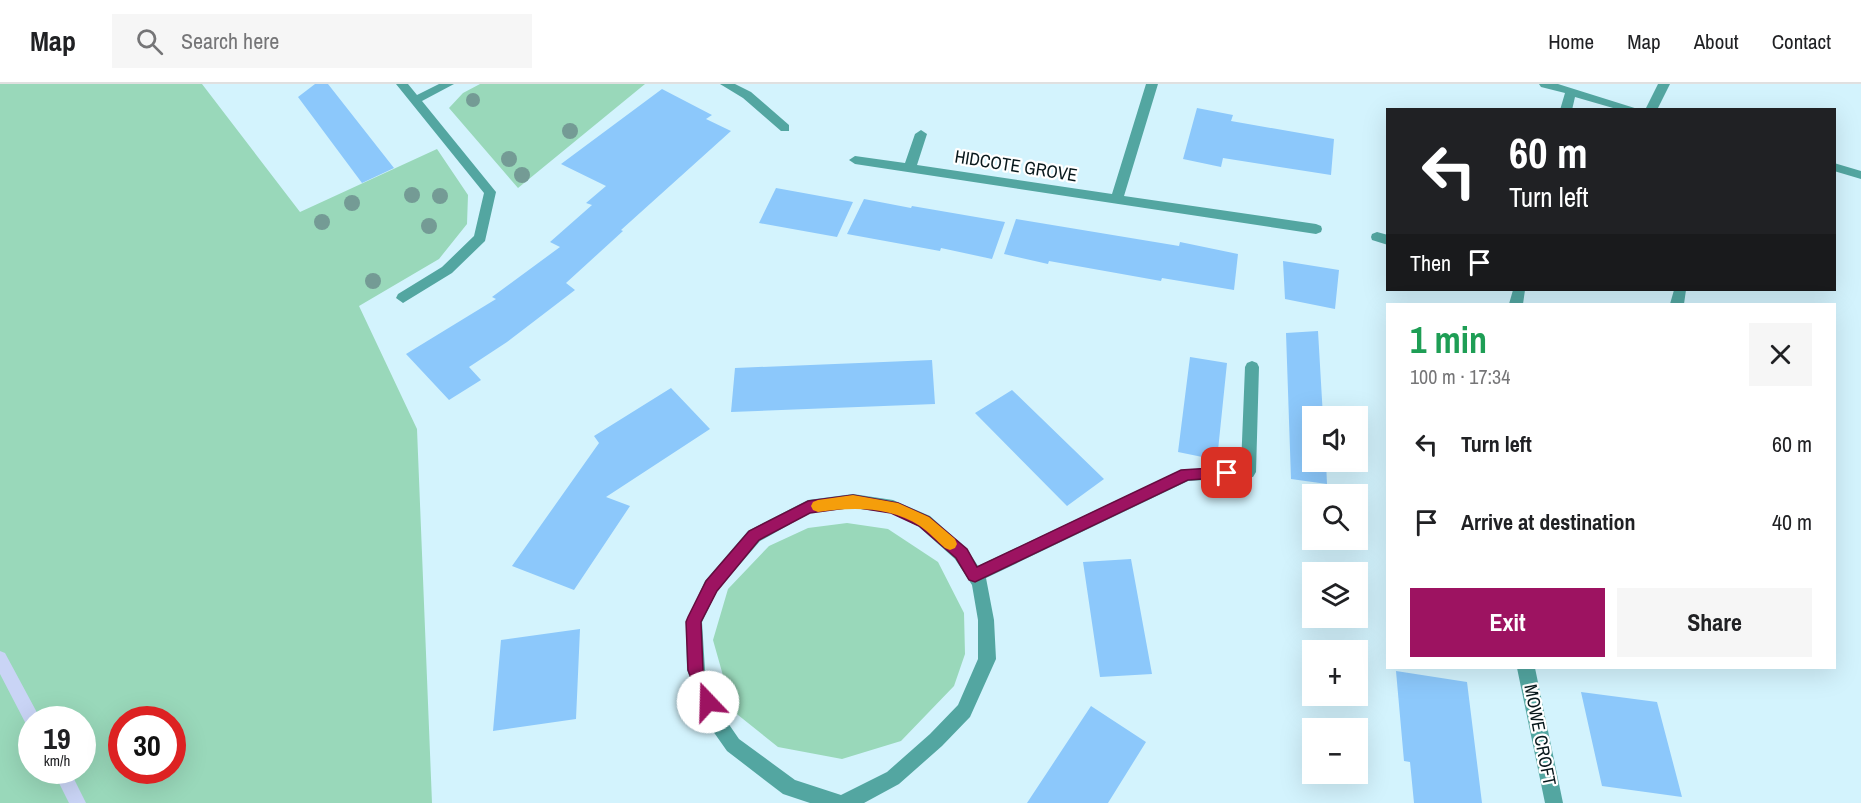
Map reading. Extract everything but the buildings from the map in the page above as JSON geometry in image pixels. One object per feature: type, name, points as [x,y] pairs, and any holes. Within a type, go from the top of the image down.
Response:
[{"type":"street","points":[[402,84],[490,192],[480,238],[447,270],[403,298]]},
{"type":"street","points":[[414,101],[448,84]]},
{"type":"street","points":[[726,84],[747,95],[785,128]]},
{"type":"street","points":[[1116,200],[1152,84]]},
{"type":"street","points":[[1545,84],[1628,108]]},
{"type":"street","points":[[1652,108],[1664,84]]},
{"type":"street","points":[[1567,108],[1571,91]]},
{"type":"street","points":[[910,168],[921,134]]},
{"type":"street","name":"HIDCOTE GROVE","points":[[855,160],[1316,230]]},
{"type":"street","points":[[1836,168],[1861,175]]},
{"type":"street","points":[[975,575],[1186,475],[1248,472],[1252,367]]},
{"type":"street","points":[[837,803],[790,787],[734,745],[714,718],[696,670],[694,622],[711,586],[754,536],[808,507],[853,501],[893,507],[924,521],[961,554],[980,583],[986,620],[987,659],[964,711],[893,778],[845,803]]},
{"type":"street","name":"MOWE CROFT","points":[[1526,669],[1554,803]]},
{"type":"green space","points":[[0,84],[202,84],[300,212],[437,149],[468,195],[467,224],[439,259],[359,306],[417,429],[432,803],[0,803]]},
{"type":"green space","points":[[480,84],[645,84],[518,188],[449,108],[463,93]]},
{"type":"green space","points":[[847,523],[888,529],[938,562],[964,613],[965,654],[954,686],[901,741],[842,759],[778,747],[733,711],[713,640],[728,589],[769,546],[808,528]]},
{"type":"waterway","points":[[0,658],[26,706]]},
{"type":"waterway","points":[[68,784],[78,803]]},
{"type":"slow traffic","points":[[818,506],[853,501],[893,507],[924,521],[950,544]]},
{"type":"route","points":[[708,702],[696,670],[694,622],[711,586],[754,536],[808,507],[853,501],[893,507],[924,521],[961,554],[975,575],[1186,475],[1227,473]]}]
